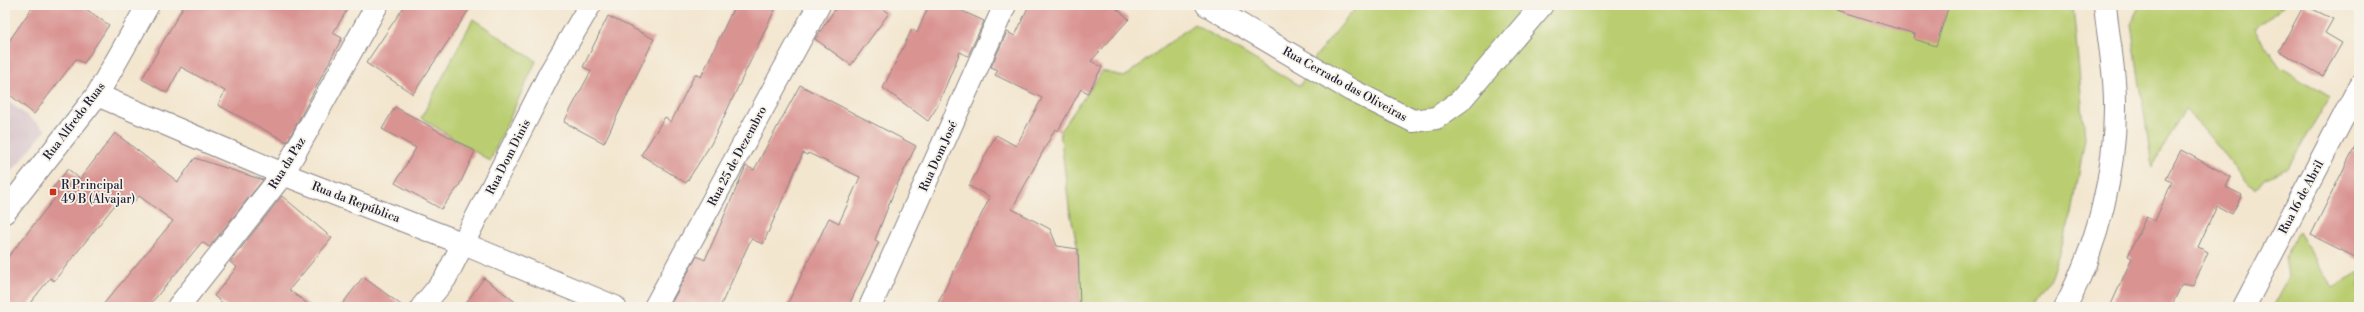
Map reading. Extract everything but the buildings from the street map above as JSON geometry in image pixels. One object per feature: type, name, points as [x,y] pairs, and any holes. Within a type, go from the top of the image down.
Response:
[{"type":"street","name":"Rua Alfredo Ruas","points":[[5,212],[97,95],[148,5]]},
{"type":"street","name":"Rua da Paz","points":[[178,307],[283,174],[377,5]]},
{"type":"street","name":"Rua Dom Dinis","points":[[422,307],[445,279],[464,244],[496,194],[551,71],[590,5]]},
{"type":"street","name":"Rua 25 de Dezembro","points":[[655,307],[819,5]]},
{"type":"street","name":"Rua Dom José","points":[[870,307],[1005,5]]},
{"type":"street","name":"Rua Cerrado das Oliveiras","points":[[1207,5],[1351,90],[1413,121],[1436,118],[1460,101],[1542,5]]},
{"type":"street","points":[[2065,307],[2082,275],[2100,218],[2111,164],[2115,101],[2105,5]]},
{"type":"street","name":"Rua 16 de Abril","points":[[2244,307],[2359,87]]},
{"type":"street","name":"Rua da República","points":[[97,95],[283,174],[464,244],[615,307]]},
{"type":"shaded area","points":[[5,99],[46,130],[5,180]]},
{"type":"green space","points":[[1358,5],[2073,5],[2085,138],[2072,214],[2049,281],[2032,307],[1080,307],[1078,249],[1069,207],[1060,131],[1103,71],[1124,77],[1194,24],[1300,86],[1316,56]]},
{"type":"green space","points":[[2141,5],[2286,5],[2254,29],[2280,67],[2330,97],[2288,168],[2265,178],[2255,190],[2185,108],[2152,167],[2131,24]]},
{"type":"green space","points":[[473,19],[536,61],[490,161],[421,118]]},
{"type":"green space","points":[[2299,232],[2332,288],[2359,272],[2359,307],[2272,307],[2288,277],[2285,256]]},
{"type":"place","name":"R Principal 49 B (Alvajar)","points":[[53,192]]}]
